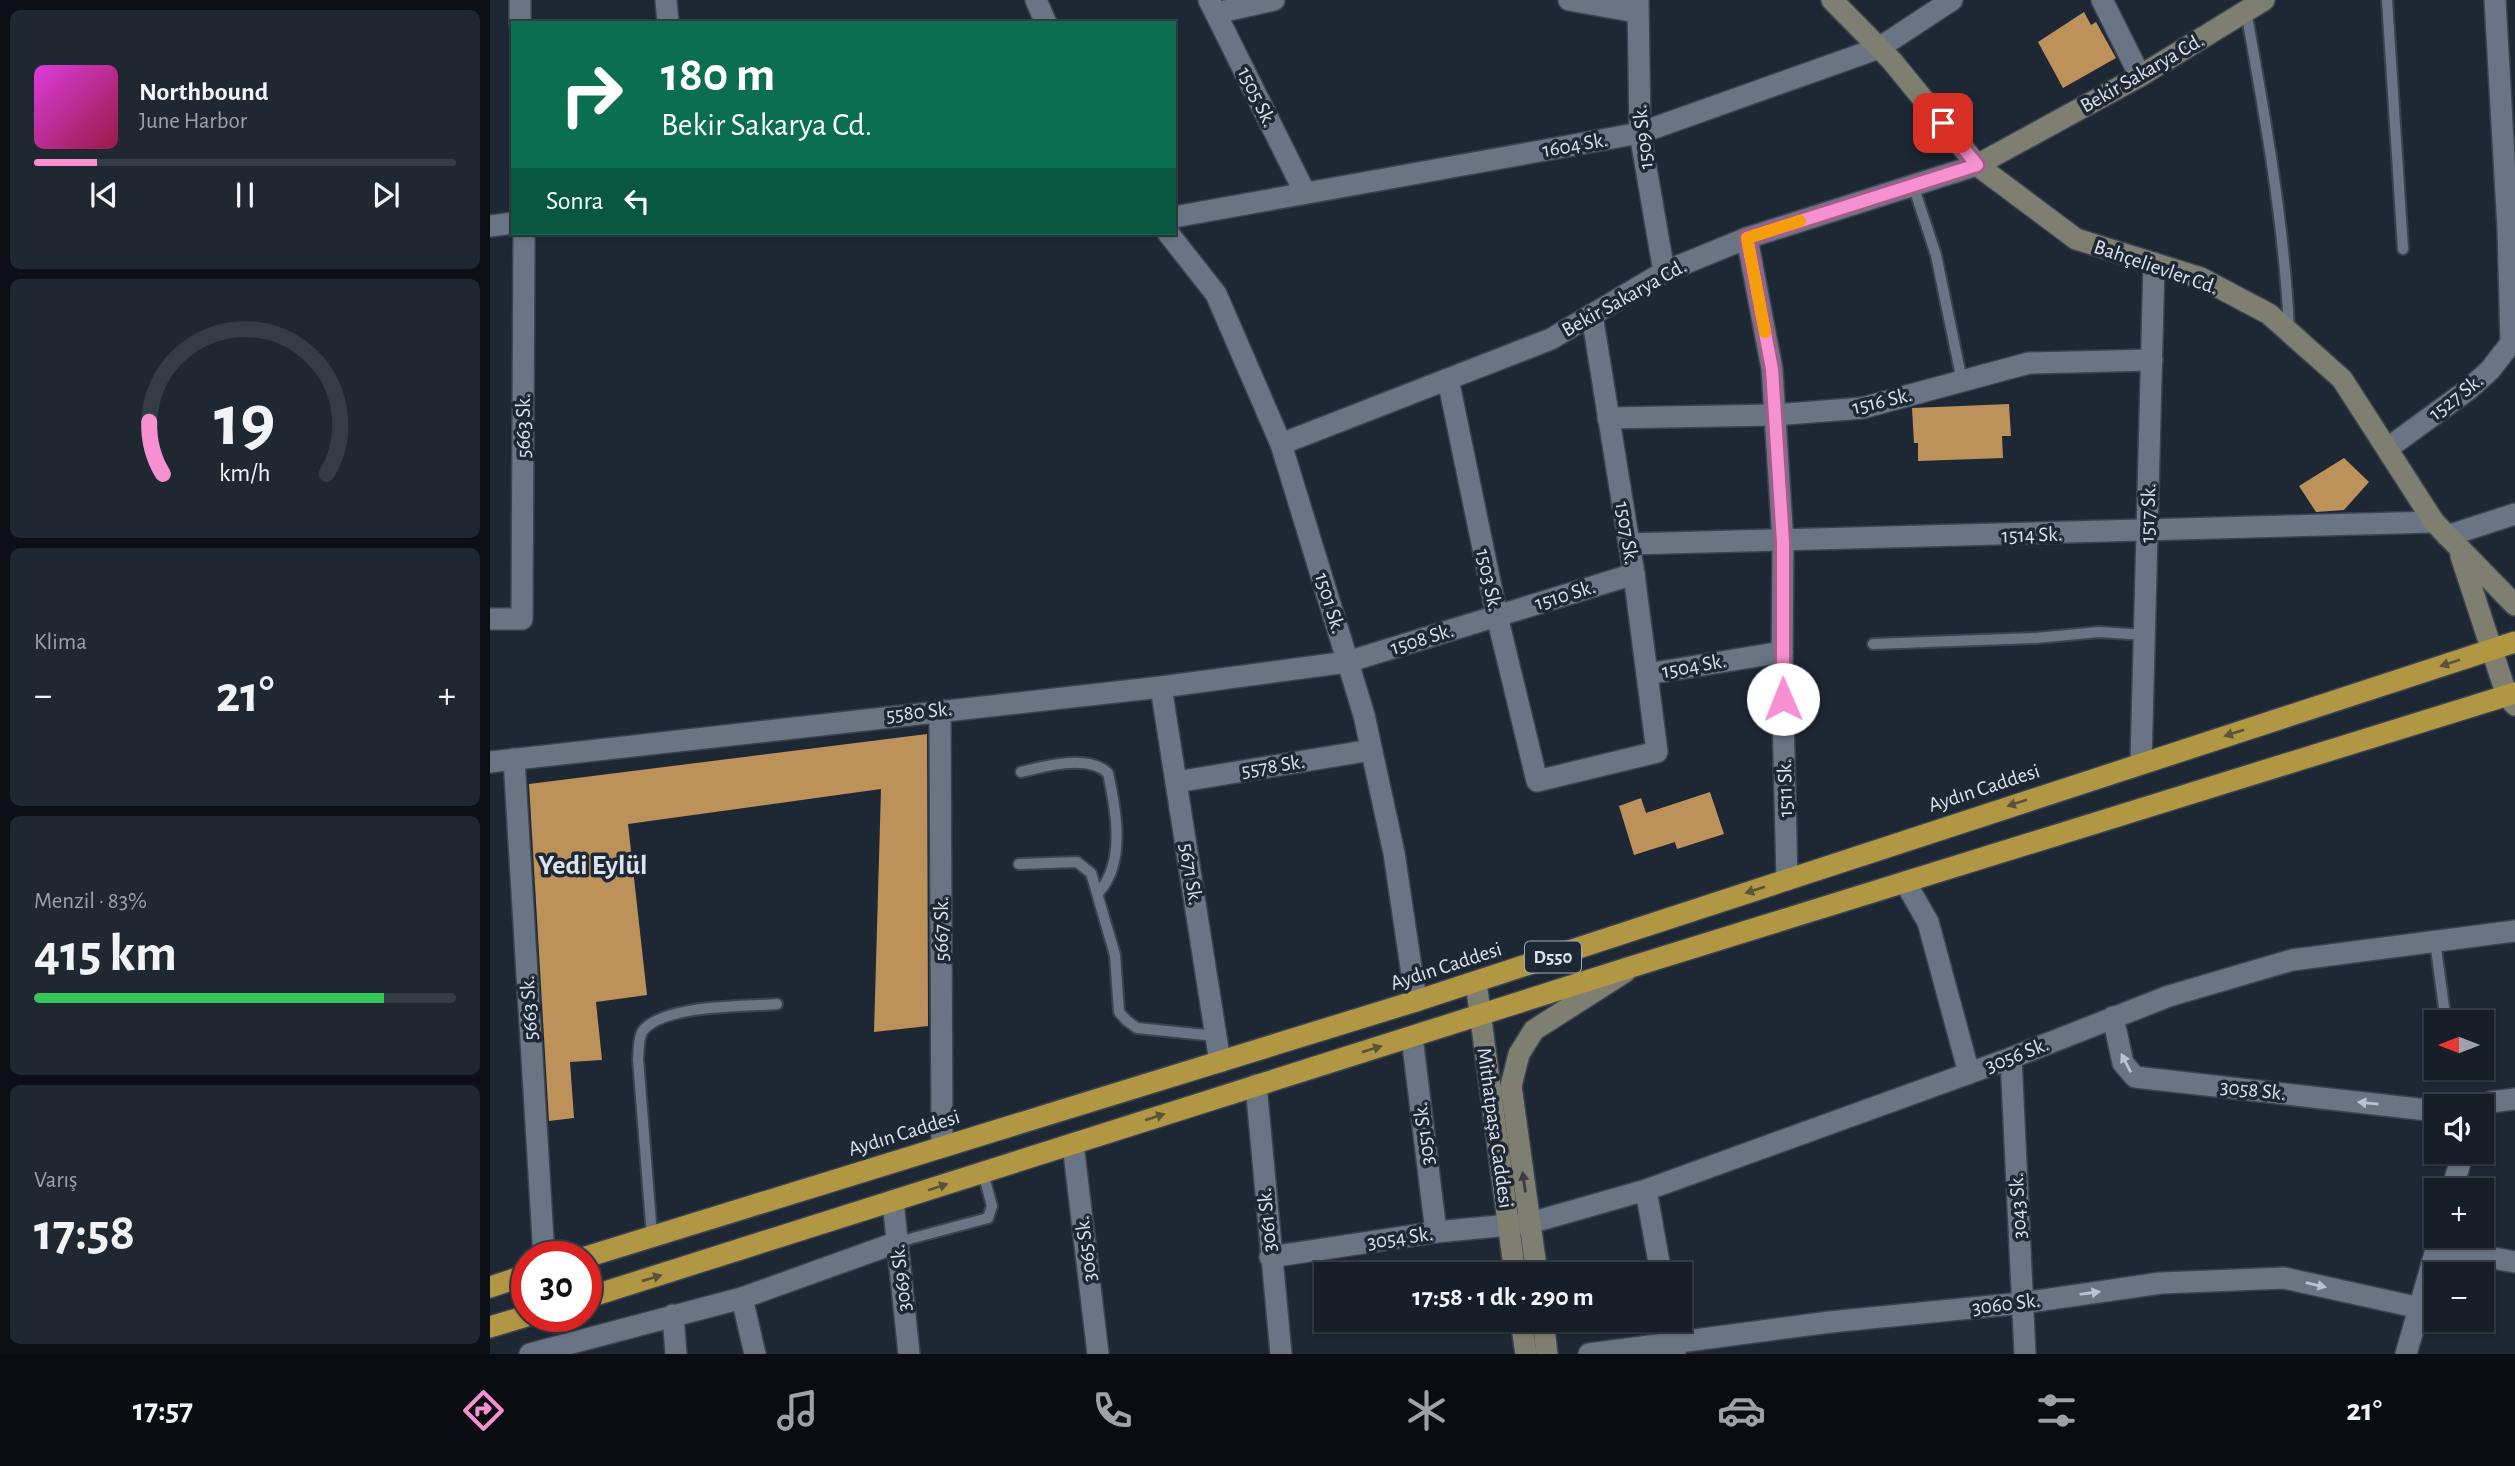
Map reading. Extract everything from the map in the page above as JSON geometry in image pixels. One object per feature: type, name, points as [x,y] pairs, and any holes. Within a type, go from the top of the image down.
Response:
[{"type":"highway","name":"Aydın Caddesi","points":[[602,1251],[1416,1002],[2515,642]]},
{"type":"highway","name":"D550","points":[[602,1293],[1634,966],[2512,698]]},
{"type":"highway","points":[[490,1287],[511,1280]]},
{"type":"highway","points":[[490,1327],[511,1321]]},
{"type":"street","points":[[520,0],[520,21]]},
{"type":"street","points":[[666,0],[668,21]]},
{"type":"street","points":[[1036,0],[1045,21]]},
{"type":"street","points":[[1212,7],[1274,0]]},
{"type":"street","points":[[1569,0],[1637,6]]},
{"type":"street","name":"Bahçelievler Cd.","points":[[1832,0],[1879,48],[1977,165],[2076,239],[2201,278],[2269,314],[2342,379],[2447,536]]},
{"type":"street","name":"1604 Sk.","points":[[1176,217],[1640,133],[1879,48],[1952,0]]},
{"type":"street","points":[[2102,0],[2140,76]]},
{"type":"street","name":"1527 Sk.","points":[[2388,448],[2469,389],[2490,370],[2511,343],[2512,229],[2507,66],[2495,0]]},
{"type":"street","name":"Bekir Sakarya Cd.","points":[[1281,443],[1550,339],[1664,272],[1747,238],[1977,165],[2140,76],[2256,4]]},
{"type":"street","name":"1509 Sk.","points":[[1637,6],[1640,133],[1664,272]]},
{"type":"street","name":"1505 Sk.","points":[[1212,7],[1305,193]]},
{"type":"street","points":[[490,226],[511,223]]},
{"type":"street","name":"5663 Sk.","points":[[490,619],[522,619],[524,235]]},
{"type":"street","name":"1501 Sk.","points":[[1170,235],[1216,294],[1281,443],[1348,662],[1371,750],[1394,853],[1416,1002]]},
{"type":"street","name":"1511 Sk.","points":[[1747,238],[1772,369],[1783,542],[1782,652],[1787,880]]},
{"type":"street","name":"1517 Sk.","points":[[2141,763],[2154,263]]},
{"type":"street","name":"1507 Sk.","points":[[1591,315],[1634,574],[1657,752]]},
{"type":"street","name":"1516 Sk.","points":[[1608,418],[1775,415],[1862,408],[2029,363],[2152,360]]},
{"type":"street","name":"1503 Sk.","points":[[1448,379],[1496,616],[1538,781],[1657,752]]},
{"type":"street","name":"1514 Sk.","points":[[1629,544],[2148,532],[2447,536],[2515,513]]},
{"type":"street","points":[[2447,536],[2515,605]]},
{"type":"street","points":[[2447,536],[2512,698]]},
{"type":"street","name":"1510 Sk.","points":[[1496,616],[1634,574]]},
{"type":"street","name":"1508 Sk.","points":[[1348,662],[1496,616]]},
{"type":"street","name":"1504 Sk.","points":[[1647,674],[1782,652]]},
{"type":"street","name":"5580 Sk.","points":[[490,762],[1161,687],[1348,662]]},
{"type":"street","name":"5671 Sk.","points":[[1161,687],[1220,1062]]},
{"type":"street","name":"5667 Sk.","points":[[940,710],[942,1147]]},
{"type":"street","name":"5578 Sk.","points":[[1176,782],[1371,750]]},
{"type":"street","name":"5663 Sk.","points":[[514,759],[543,1241]]},
{"type":"street","points":[[1905,882],[1928,922],[1969,1073]]},
{"type":"street","name":"3056 Sk.","points":[[1519,1225],[1646,1190],[2011,1058],[2169,996],[2292,960],[2515,931]]},
{"type":"street","name":"Mithatpaşa Caddesi","points":[[1516,1262],[1519,1225],[1511,1086],[1519,1054],[1534,1030],[1634,966]]},
{"type":"street","name":"Mithatpaşa Caddesi","points":[[1476,982],[1519,1225],[1532,1262]]},
{"type":"street","name":"3058 Sk.","points":[[2113,1017],[2123,1063],[2135,1077],[2424,1110]]},
{"type":"street","name":"3051 Sk.","points":[[1412,1037],[1436,1232]]},
{"type":"street","name":"3043 Sk.","points":[[2011,1058],[2025,1354]]},
{"type":"street","name":"3061 Sk.","points":[[1256,1085],[1281,1354]]},
{"type":"street","points":[[2494,1102],[2515,1099]]},
{"type":"street","name":"3065 Sk.","points":[[1073,1144],[1098,1354]]},
{"type":"street","points":[[1646,1190],[1659,1262]]},
{"type":"street","name":"3069 Sk.","points":[[893,1201],[909,1354]]},
{"type":"street","name":"3054 Sk.","points":[[1270,1257],[1436,1232],[1519,1225]]},
{"type":"street","points":[[530,1354],[563,1349],[673,1315],[742,1298],[898,1242]]},
{"type":"street","points":[[2406,1354],[2436,1248]]},
{"type":"street","points":[[2461,1248],[2515,1262]]},
{"type":"street","name":"3060 Sk.","points":[[1589,1354],[1674,1348],[1830,1322],[2022,1303],[2161,1283],[2284,1278],[2420,1308]]},
{"type":"street","points":[[742,1298],[755,1354]]},
{"type":"street","points":[[673,1315],[676,1354]]},
{"type":"street","points":[[1522,1332],[1525,1354]]},
{"type":"street","points":[[1544,1332],[1547,1354]]},
{"type":"lane","points":[[2387,0],[2403,248]]},
{"type":"lane","points":[[2256,4],[2268,134],[2287,278],[2289,332]]},
{"type":"lane","points":[[1913,185],[1936,255],[1962,381]]},
{"type":"lane","points":[[1873,644],[2036,638],[2099,632],[2144,635]]},
{"type":"lane","points":[[1021,772],[1045,766],[1080,764],[1102,767],[1108,773],[1116,849],[1114,871],[1099,892]]},
{"type":"lane","points":[[1019,864],[1077,862],[1091,873],[1099,892],[1115,955],[1119,1012],[1138,1028],[1216,1036]]},
{"type":"lane","points":[[2435,941],[2444,1010]]},
{"type":"lane","points":[[652,1236],[640,1101],[640,1035],[647,1027],[684,1012],[777,1004]]},
{"type":"lane","points":[[898,1242],[988,1218],[992,1206],[983,1173]]},
{"type":"building","points":[[2084,12],[2091,25],[2096,22],[2116,58],[2063,88],[2038,42]]},
{"type":"building","points":[[2009,404],[2011,436],[2002,436],[2003,458],[1918,461],[1912,408]]},
{"type":"building","points":[[2344,458],[2369,482],[2344,510],[2316,512],[2299,486]]},
{"type":"building","points":[[927,734],[928,1026],[874,1032],[881,789],[628,824],[647,995],[596,1002],[602,1060],[570,1062],[574,1118],[549,1121],[529,784]]},
{"type":"building","points":[[1710,792],[1724,834],[1677,849],[1675,842],[1634,855],[1619,806],[1641,798],[1646,813]]},
{"type":"slow traffic","points":[[1765,332],[1747,238],[1800,221]]},
{"type":"district","name":"Yedi Eylül","points":[[593,866]]},
{"type":"route","points":[[1783,699],[1783,542],[1772,369],[1747,238],[1977,165],[1943,123]]}]
